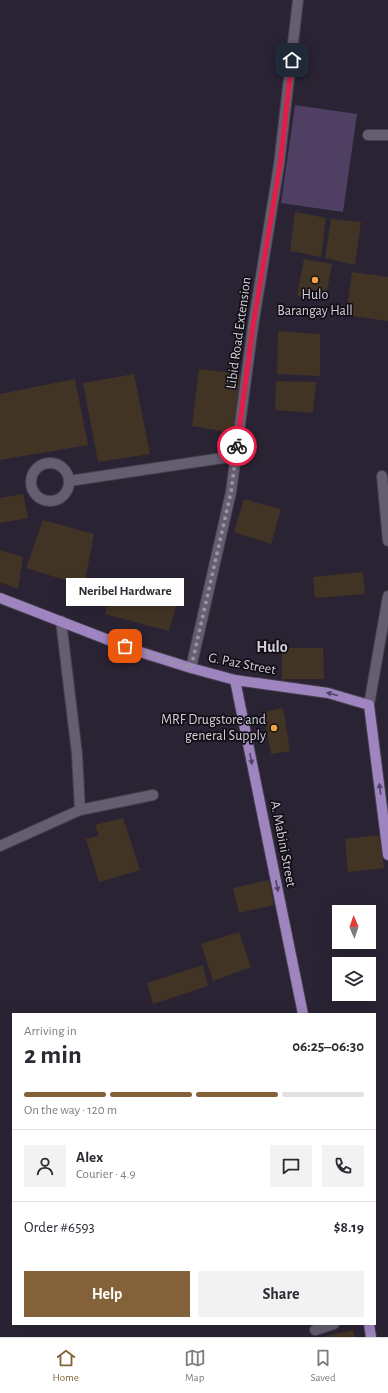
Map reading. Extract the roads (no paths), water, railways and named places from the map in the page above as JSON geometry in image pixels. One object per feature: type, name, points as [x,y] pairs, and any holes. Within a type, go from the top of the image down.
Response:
[{"type":"main road","name":"G. Paz Street","points":[[0,598],[137,651],[191,668],[235,680],[328,693],[369,705]]},
{"type":"main road","name":"A. Mabini Street","points":[[235,680],[303,1013]]},
{"type":"main road","points":[[369,705],[388,855]]},
{"type":"main road","points":[[369,1325],[371,1337]]},
{"type":"street","name":"Libid Road Extension","points":[[191,668],[231,492],[253,326],[280,165],[298,0]]},
{"type":"street","points":[[368,135],[388,135]]},
{"type":"street","points":[[69,481],[236,456]]},
{"type":"street","points":[[382,476],[388,540]]},
{"type":"street","points":[[369,705],[388,596]]},
{"type":"street","points":[[61,621],[77,754],[80,810]]},
{"type":"street","points":[[0,846],[80,810],[153,795]]},
{"type":"street","points":[[315,1330],[331,1325]]},
{"type":"place","name":"Hulo Barangay Hall","points":[[315,280]]},
{"type":"place","name":"Neribel Hardware","points":[[125,646]]},
{"type":"place","name":"MRF Drugstore and general Supply","points":[[274,728]]},
{"type":"district","name":"Hulo","points":[[272,647]]}]
